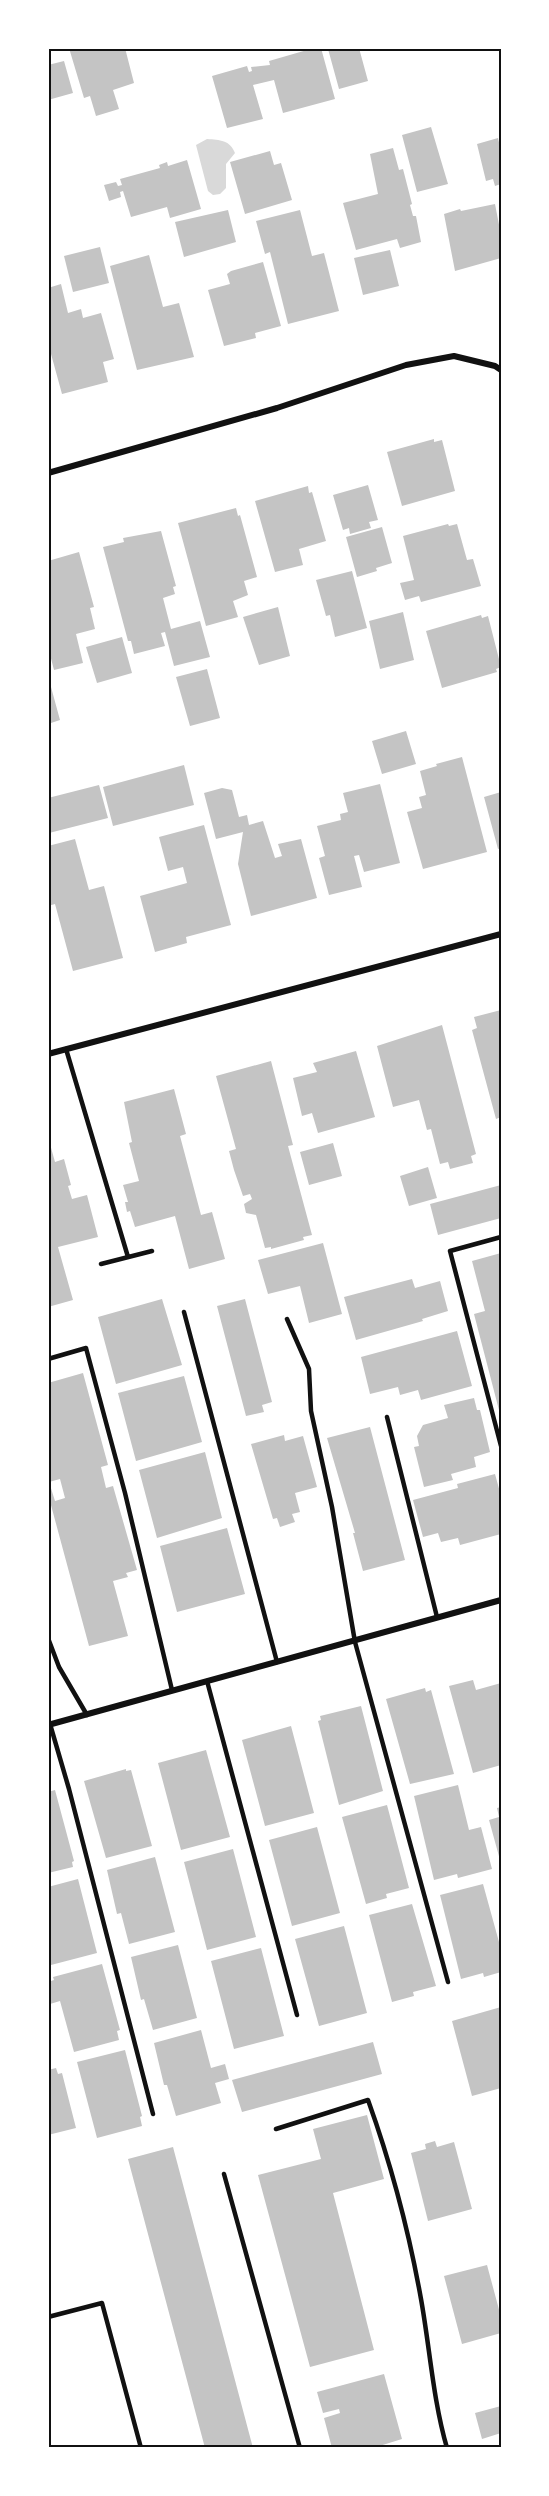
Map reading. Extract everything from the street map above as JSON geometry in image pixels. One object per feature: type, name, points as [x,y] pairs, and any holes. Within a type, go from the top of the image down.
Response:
[{"type":"street","points":[[48,473],[276,408],[406,365],[454,356],[498,368]]},
{"type":"street","points":[[48,1054],[488,939],[501,933]]},
{"type":"street","points":[[49,1724],[501,1601]]},
{"type":"lane","points":[[66,1049],[128,1257]]},
{"type":"lane","points":[[501,1237],[450,1251],[501,1446]]},
{"type":"lane","points":[[101,1264],[152,1251]]},
{"type":"lane","points":[[184,1312],[277,1662]]},
{"type":"lane","points":[[287,1319],[309,1369],[311,1411],[332,1507],[355,1642],[448,1983]]},
{"type":"lane","points":[[48,1359],[86,1348],[125,1492],[172,1690]]},
{"type":"lane","points":[[387,1417],[437,1617]]},
{"type":"lane","points":[[48,1638],[59,1667],[87,1715]]},
{"type":"lane","points":[[207,1681],[297,2015]]},
{"type":"lane","points":[[49,1724],[69,1789],[153,2114]]},
{"type":"lane","points":[[276,2129],[368,2100],[387,2155],[421,2297],[440,2424],[447,2448]]},
{"type":"lane","points":[[224,2174],[300,2448]]},
{"type":"lane","points":[[48,2317],[102,2303],[141,2448]]},
{"type":"shaded area","points":[[207,139],[227,143],[235,153],[226,164],[226,188],[220,194],[213,195],[208,191],[196,145]]},
{"type":"building","points":[[69,48],[125,48],[134,83],[113,90],[119,109],[96,116],[90,96],[84,98]]},
{"type":"building","points":[[321,48],[335,99],[283,113],[274,80],[253,85],[263,119],[227,128],[212,76],[247,66],[249,72],[252,71],[251,67],[270,65],[269,61]]},
{"type":"building","points":[[359,48],[368,81],[339,89],[328,49]]},
{"type":"building","points":[[64,61],[73,93],[48,100],[48,65]]},
{"type":"building","points":[[431,127],[448,184],[417,192],[402,135]]},
{"type":"building","points":[[498,138],[501,151],[501,184],[495,186],[493,179],[486,181],[477,144]]},
{"type":"building","points":[[393,148],[399,170],[403,169],[412,204],[410,205],[413,216],[416,216],[421,242],[400,248],[397,239],[356,250],[343,203],[378,194],[370,154]]},
{"type":"building","points":[[270,151],[274,165],[281,163],[292,200],[245,214],[230,162]]},
{"type":"building","points":[[187,160],[201,209],[170,218],[167,207],[131,217],[123,191],[120,192],[121,197],[109,201],[104,185],[116,182],[118,186],[122,185],[120,179],[160,168],[159,165],[167,162],[168,166]]},
{"type":"building","points":[[495,204],[501,235],[501,258],[455,271],[444,214],[460,209],[461,211]]},
{"type":"building","points":[[228,210],[236,242],[184,257],[175,222]]},
{"type":"building","points":[[300,210],[312,256],[324,253],[339,311],[288,324],[270,252],[265,254],[256,221]]},
{"type":"building","points":[[100,247],[109,283],[73,292],[64,256]]},
{"type":"building","points":[[390,250],[399,286],[363,295],[354,258]]},
{"type":"building","points":[[149,255],[163,307],[179,303],[194,357],[137,370],[110,266]]},
{"type":"building","points":[[263,262],[281,326],[255,333],[256,338],[224,346],[208,290],[230,284],[227,274],[231,271]]},
{"type":"building","points":[[61,284],[68,313],[81,309],[83,318],[101,313],[114,359],[103,362],[108,382],[62,394],[48,343],[48,288]]},
{"type":"building","points":[[434,439],[434,442],[442,440],[455,491],[402,506],[387,452]]},
{"type":"building","points":[[368,485],[378,520],[369,522],[371,528],[350,534],[349,528],[343,530],[333,495]]},
{"type":"building","points":[[308,486],[309,493],[312,492],[326,541],[299,549],[303,565],[275,572],[255,501]]},
{"type":"building","points":[[236,508],[257,577],[244,581],[248,595],[233,601],[238,617],[206,626],[178,523]]},
{"type":"building","points":[[448,524],[449,526],[457,524],[467,560],[473,559],[481,586],[421,602],[419,596],[405,600],[400,583],[414,580],[403,536]]},
{"type":"building","points":[[382,527],[392,563],[376,568],[377,571],[357,577],[346,537]]},
{"type":"building","points":[[161,531],[176,586],[173,587],[175,594],[163,598],[171,629],[200,621],[210,657],[174,666],[165,632],[161,633],[165,646],[134,654],[131,641],[128,641],[103,547],[124,542],[123,538]]},
{"type":"building","points":[[79,552],[94,607],[90,608],[95,629],[76,634],[83,663],[54,670],[48,647],[48,561]]},
{"type":"building","points":[[352,571],[367,628],[335,637],[330,615],[326,616],[316,580]]},
{"type":"building","points":[[278,607],[290,656],[259,665],[243,617]]},
{"type":"building","points":[[403,612],[414,660],[380,669],[369,621]]},
{"type":"building","points":[[481,615],[482,618],[488,616],[501,667],[496,669],[497,672],[442,688],[426,631]]},
{"type":"building","points":[[122,637],[132,673],[97,683],[86,647]]},
{"type":"building","points":[[207,669],[220,718],[190,726],[176,677]]},
{"type":"building","points":[[48,676],[60,720],[48,724]]},
{"type":"building","points":[[406,731],[416,764],[382,774],[372,741]]},
{"type":"building","points":[[462,757],[487,852],[423,869],[407,812],[422,808],[419,797],[426,795],[420,771]]},
{"type":"building","points":[[184,765],[194,805],[113,826],[103,787]]},
{"type":"building","points":[[380,784],[400,863],[364,872],[359,855],[354,856],[362,887],[329,895],[319,858],[325,856],[317,826],[341,820],[340,814],[348,812],[343,793]]},
{"type":"building","points":[[99,785],[108,818],[49,833],[48,798]]},
{"type":"building","points":[[222,788],[232,790],[239,817],[247,815],[249,825],[263,821],[275,858],[282,856],[278,844],[301,839],[317,898],[251,916],[238,864],[243,832],[216,839],[204,793]]},
{"type":"building","points":[[501,792],[501,848],[498,849],[484,797]]},
{"type":"building","points":[[204,825],[231,925],[186,937],[187,943],[155,952],[140,896],[187,883],[183,867],[168,871],[159,837]]},
{"type":"building","points":[[75,839],[89,890],[104,886],[123,958],[73,971],[55,904],[48,906],[48,846]]},
{"type":"building","points":[[501,1010],[501,1117],[496,1119],[472,1030],[477,1028],[474,1017]]},
{"type":"building","points":[[442,1025],[476,1154],[471,1156],[473,1163],[450,1169],[448,1162],[440,1164],[431,1129],[427,1130],[419,1100],[393,1107],[377,1046]]},
{"type":"building","points":[[356,1051],[375,1117],[318,1133],[312,1113],[302,1116],[293,1078],[317,1072],[313,1063]]},
{"type":"building","points":[[271,1061],[293,1145],[288,1146],[312,1235],[303,1237],[304,1240],[271,1249],[271,1247],[265,1248],[256,1215],[246,1213],[244,1204],[252,1199],[250,1194],[243,1196],[234,1170],[229,1151],[236,1149],[216,1076]]},
{"type":"building","points":[[174,1089],[186,1134],[180,1136],[201,1215],[212,1212],[225,1259],[189,1269],[175,1216],[135,1227],[130,1211],[127,1212],[125,1202],[128,1202],[123,1185],[139,1181],[129,1143],[132,1142],[124,1102]]},
{"type":"building","points":[[48,1137],[55,1162],[64,1159],[72,1199],[87,1195],[98,1237],[58,1247],[73,1300],[48,1307]]},
{"type":"building","points":[[333,1143],[342,1176],[309,1185],[300,1152]]},
{"type":"building","points":[[428,1167],[437,1198],[409,1206],[400,1176]]},
{"type":"building","points":[[501,1185],[501,1218],[438,1235],[430,1204]]},
{"type":"building","points":[[323,1243],[342,1314],[309,1323],[300,1286],[268,1294],[258,1260]]},
{"type":"building","points":[[501,1253],[500,1414],[474,1314],[485,1311],[472,1261]]},
{"type":"building","points":[[412,1279],[415,1288],[440,1281],[448,1311],[422,1319],[423,1321],[356,1340],[344,1297]]},
{"type":"building","points":[[162,1299],[182,1365],[116,1384],[98,1317]]},
{"type":"building","points":[[245,1299],[272,1402],[262,1405],[264,1412],[246,1416],[217,1306]]},
{"type":"building","points":[[457,1331],[472,1386],[421,1400],[418,1390],[400,1395],[398,1387],[370,1394],[361,1357]]},
{"type":"building","points":[[83,1373],[108,1465],[101,1467],[106,1488],[113,1486],[137,1570],[126,1573],[128,1577],[113,1581],[128,1636],[89,1646],[48,1494],[48,1383]],"holes":[[[60,1479],[65,1498],[55,1501],[49,1482]]]},
{"type":"building","points":[[184,1376],[202,1442],[136,1461],[118,1393]]},
{"type":"building","points":[[474,1398],[477,1410],[480,1410],[490,1452],[474,1457],[476,1467],[451,1474],[453,1480],[424,1487],[414,1447],[419,1446],[417,1436],[423,1425],[448,1418],[444,1405]]},
{"type":"building","points":[[370,1427],[405,1560],[363,1571],[353,1533],[355,1533],[327,1438]]},
{"type":"building","points":[[284,1435],[285,1441],[303,1436],[317,1487],[295,1493],[300,1512],[292,1514],[295,1522],[280,1527],[277,1518],[273,1519],[251,1444]]},
{"type":"building","points":[[205,1452],[222,1518],[157,1538],[139,1470]]},
{"type":"building","points":[[495,1474],[501,1496],[501,1534],[460,1545],[458,1538],[441,1542],[438,1533],[423,1537],[413,1500],[458,1488],[457,1484]]},
{"type":"building","points":[[227,1528],[245,1594],[177,1612],[160,1546]]},
{"type":"building","points":[[473,1680],[476,1690],[501,1683],[501,1765],[473,1773],[449,1686]]},
{"type":"building","points":[[425,1688],[426,1692],[431,1690],[454,1774],[410,1784],[386,1699]]},
{"type":"building","points":[[361,1706],[383,1791],[339,1805],[318,1721],[321,1720],[320,1716]]},
{"type":"building","points":[[291,1726],[314,1813],[265,1826],[242,1740]]},
{"type":"building","points":[[206,1750],[230,1837],[181,1850],[158,1763]]},
{"type":"building","points":[[126,1769],[126,1771],[131,1770],[152,1846],[106,1858],[84,1781]]},
{"type":"building","points":[[458,1785],[469,1830],[481,1827],[492,1869],[458,1878],[457,1874],[434,1880],[414,1796]]},
{"type":"building","points":[[55,1790],[74,1861],[72,1862],[73,1867],[48,1873],[48,1792]]},
{"type":"building","points":[[387,1805],[409,1888],[386,1894],[387,1898],[366,1904],[342,1817]]},
{"type":"building","points":[[501,1807],[500,1860],[489,1820],[499,1817],[497,1808]]},
{"type":"building","points":[[317,1827],[340,1913],[292,1926],[269,1840]]},
{"type":"building","points":[[233,1849],[256,1937],[207,1950],[184,1862]]},
{"type":"building","points":[[155,1857],[175,1932],[129,1944],[121,1913],[117,1914],[107,1870]]},
{"type":"building","points":[[78,1879],[97,1953],[51,1965],[48,1953],[48,1887]]},
{"type":"building","points":[[483,1884],[499,1942],[501,1941],[501,1972],[484,1977],[483,1973],[461,1979],[440,1895]]},
{"type":"building","points":[[412,1904],[436,1986],[413,1992],[414,1996],[392,2002],[369,1915]]},
{"type":"building","points":[[344,1926],[367,2013],[319,2026],[295,1939]]},
{"type":"building","points":[[178,1945],[197,2018],[153,2030],[144,1999],[141,2000],[131,1957]]},
{"type":"building","points":[[261,1948],[284,2036],[234,2049],[211,1961]]},
{"type":"building","points":[[102,1964],[120,2030],[117,2031],[119,2040],[74,2052],[60,2001],[50,2004],[48,1982],[54,1980],[53,1977]]},
{"type":"building","points":[[501,2007],[501,2088],[472,2096],[452,2021]]},
{"type":"building","points":[[201,2030],[211,2068],[225,2064],[229,2079],[215,2083],[221,2103],[176,2116],[167,2085],[164,2085],[154,2043]]},
{"type":"building","points":[[373,2042],[382,2074],[242,2112],[232,2080]]},
{"type":"building","points":[[125,2050],[142,2116],[140,2117],[142,2126],[97,2138],[77,2062]]},
{"type":"building","points":[[56,2068],[58,2074],[62,2073],[76,2128],[48,2135],[48,2070]]},
{"type":"building","points":[[367,2115],[384,2179],[333,2193],[374,2350],[310,2367],[258,2175],[321,2159],[313,2129]]},
{"type":"building","points":[[435,2141],[437,2147],[454,2142],[472,2209],[428,2221],[411,2153],[426,2149],[425,2144]]},
{"type":"building","points":[[173,2147],[253,2448],[205,2448],[128,2159]]},
{"type":"building","points":[[487,2265],[501,2317],[501,2333],[462,2344],[444,2276]]},
{"type":"building","points":[[384,2374],[402,2439],[373,2448],[332,2448],[324,2418],[340,2413],[339,2409],[323,2413],[317,2392]]},
{"type":"building","points":[[501,2406],[501,2433],[482,2439],[475,2413]]}]
